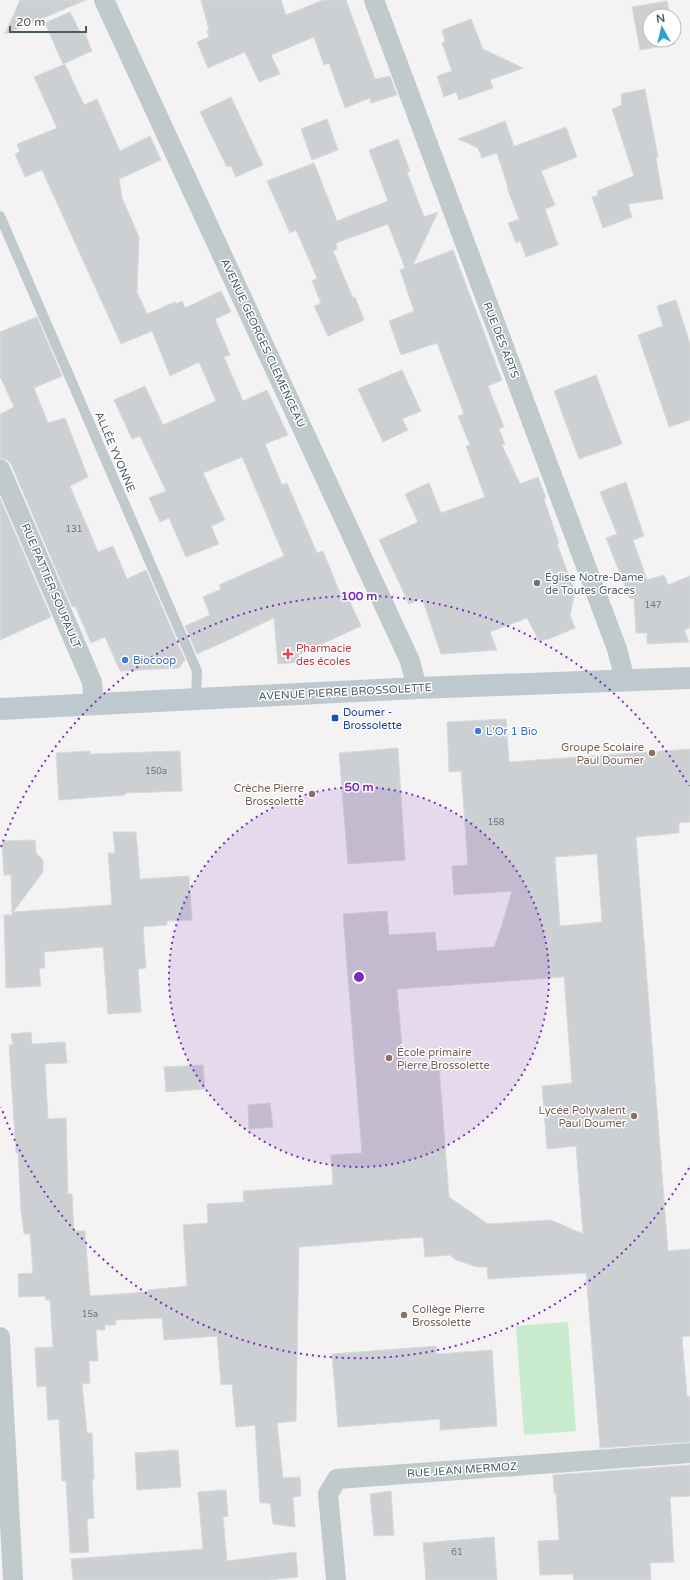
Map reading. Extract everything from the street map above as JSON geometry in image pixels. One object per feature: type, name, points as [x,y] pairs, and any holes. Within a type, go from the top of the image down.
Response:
[{"type":"main road","name":"AVENUE PIERRE BROSSOLETTE","points":[[0,710],[417,688],[690,678]]},
{"type":"street","name":"AVENUE GEORGES CLEMENCEAU","points":[[104,0],[410,661],[417,688]]},
{"type":"street","name":"RUE DES ARTS","points":[[374,0],[617,649],[625,680]]},
{"type":"street","name":"RUE PATTIER SOUPAULT","points":[[0,469],[92,682],[94,705]]},
{"type":"street","points":[[0,1338],[13,1580]]},
{"type":"street","name":"RUE JEAN MERMOZ","points":[[336,1580],[328,1494],[337,1479],[690,1453]]},
{"type":"lane","name":"ALLÉE YVONNE","points":[[0,216],[197,671],[196,700]]},
{"type":"green space","points":[[568,1322],[576,1431],[524,1435],[516,1326]]},
{"type":"building","points":[[20,0],[86,0],[5,34]]},
{"type":"building","points":[[201,0],[281,0],[286,15],[323,0],[346,0],[375,79],[390,76],[397,95],[371,103],[370,98],[345,108],[329,63],[324,65],[314,37],[271,55],[280,74],[259,82],[245,52],[208,68],[197,42],[209,37],[207,31],[209,30]]},
{"type":"building","points":[[667,1],[668,8],[642,8],[642,48],[652,48],[640,50],[632,7]]},
{"type":"building","points":[[70,12],[81,34],[85,33],[92,51],[63,64],[45,23]]},
{"type":"building","points":[[471,19],[483,49],[523,68],[490,80],[493,88],[459,100],[456,92],[444,97],[437,76],[452,71],[442,43],[445,41],[442,30]]},
{"type":"building","points":[[65,64],[84,105],[97,99],[120,151],[150,136],[161,160],[119,179],[122,198],[139,237],[137,292],[147,314],[175,302],[176,304],[182,301],[185,308],[221,291],[231,312],[215,319],[230,355],[224,357],[243,401],[267,390],[288,435],[265,444],[282,485],[287,483],[317,553],[323,551],[340,593],[345,591],[361,626],[298,655],[301,662],[278,664],[274,618],[197,654],[185,626],[210,615],[203,597],[221,589],[219,585],[284,556],[242,457],[203,473],[225,520],[211,526],[219,544],[186,557],[169,518],[160,522],[149,498],[166,491],[140,436],[132,439],[114,400],[145,386],[163,425],[216,401],[199,362],[170,376],[152,331],[121,344],[42,170],[25,177],[15,154],[20,152],[17,144],[57,128],[34,77]]},
{"type":"building","points":[[645,89],[658,157],[656,158],[663,199],[628,204],[632,217],[603,228],[592,197],[598,195],[597,191],[634,176],[612,109],[622,105],[621,94]]},
{"type":"building","points":[[231,97],[263,165],[236,177],[231,166],[227,167],[200,112]]},
{"type":"building","points":[[327,119],[338,150],[312,160],[301,129]]},
{"type":"building","points":[[505,121],[514,146],[510,148],[566,127],[577,157],[541,171],[555,205],[545,209],[558,245],[526,257],[520,241],[516,243],[508,223],[519,219],[507,188],[508,187],[497,153],[482,158],[478,148],[458,139]]},
{"type":"building","points":[[398,139],[410,171],[407,172],[424,217],[438,212],[413,265],[453,250],[502,380],[488,386],[504,427],[499,429],[505,444],[502,445],[520,484],[538,477],[546,498],[544,499],[559,543],[557,544],[575,592],[570,615],[575,628],[549,639],[539,641],[527,618],[490,632],[497,650],[441,654],[422,598],[409,604],[379,540],[418,522],[405,494],[429,483],[441,513],[485,497],[466,446],[470,445],[458,416],[464,414],[437,343],[401,355],[389,321],[414,311],[400,270],[405,268],[388,224],[336,243],[337,249],[333,251],[353,298],[355,297],[364,320],[328,336],[314,306],[321,303],[312,281],[317,278],[296,230],[290,233],[267,181],[314,163],[337,221],[388,201],[369,150]]},
{"type":"building","points":[[676,300],[690,344],[690,420],[669,427],[638,335],[663,326],[657,306]]},
{"type":"building","points":[[37,317],[62,376],[34,388],[48,423],[65,418],[88,477],[70,486],[98,552],[113,546],[127,579],[146,570],[185,660],[179,668],[120,671],[105,637],[91,643],[75,606],[72,607],[11,464],[7,460],[0,458],[0,414],[14,407],[0,376],[0,332]]},
{"type":"building","points":[[402,370],[421,411],[402,419],[408,430],[383,442],[358,389]]},
{"type":"building","points":[[596,375],[622,444],[579,459],[554,391]]},
{"type":"building","points":[[626,482],[644,536],[633,540],[647,580],[664,575],[668,585],[690,576],[690,628],[684,630],[689,642],[647,644],[647,633],[636,633],[634,598],[630,599],[606,538],[617,534],[600,492]]},
{"type":"building","points":[[0,498],[51,617],[0,640]]},
{"type":"building","points":[[506,719],[509,762],[690,749],[690,822],[679,823],[679,833],[636,837],[668,1251],[690,1249],[690,1336],[682,1337],[687,1397],[690,1396],[690,1442],[600,1448],[586,1273],[488,1279],[487,1267],[477,1267],[456,1260],[450,1255],[425,1257],[423,1237],[299,1247],[296,1421],[277,1423],[283,1478],[300,1477],[301,1496],[293,1497],[295,1527],[273,1524],[270,1503],[260,1503],[255,1425],[236,1427],[232,1384],[221,1385],[217,1336],[164,1340],[162,1318],[115,1320],[116,1325],[105,1325],[105,1330],[96,1330],[98,1361],[89,1361],[90,1383],[82,1384],[87,1433],[92,1433],[94,1518],[87,1519],[89,1552],[70,1553],[66,1481],[62,1481],[59,1419],[48,1420],[46,1386],[37,1387],[35,1348],[53,1347],[50,1300],[46,1300],[45,1296],[19,1297],[18,1274],[33,1273],[30,1234],[24,1234],[21,1210],[9,1045],[13,1045],[11,1034],[31,1032],[32,1044],[65,1042],[67,1063],[45,1064],[48,1119],[66,1118],[68,1194],[72,1194],[74,1231],[85,1231],[90,1296],[148,1292],[148,1290],[187,1286],[183,1225],[208,1223],[207,1204],[244,1202],[243,1191],[333,1185],[331,1155],[362,1153],[343,914],[387,911],[389,935],[435,932],[437,951],[494,947],[512,891],[454,895],[452,866],[468,865],[461,771],[449,772],[447,722]],"holes":[[[597,854],[602,922],[560,926],[555,857]],[[564,977],[572,1083],[542,1086],[547,1149],[576,1146],[583,1234],[551,1220],[488,1224],[449,1197],[439,1066],[404,1069],[397,989]]]},
{"type":"building","points":[[398,748],[405,860],[348,864],[339,753]]},
{"type":"building","points":[[90,751],[90,754],[180,751],[182,791],[125,793],[125,795],[59,800],[56,753]]},
{"type":"building","points":[[113,832],[136,832],[140,879],[189,876],[192,920],[167,921],[167,925],[143,927],[146,968],[138,969],[141,1012],[108,1014],[103,947],[44,952],[45,968],[39,968],[41,986],[6,988],[4,915],[12,915],[11,875],[4,875],[2,841],[35,840],[36,853],[43,860],[43,872],[13,912],[112,905],[108,853],[115,853]]},
{"type":"building","points":[[203,1065],[205,1089],[166,1092],[164,1067]]},
{"type":"building","points":[[270,1103],[273,1127],[249,1129],[248,1105]]},
{"type":"building","points":[[436,1346],[437,1354],[492,1350],[497,1426],[440,1430],[440,1419],[338,1427],[332,1354]]},
{"type":"building","points":[[178,1450],[181,1487],[137,1490],[135,1453]]},
{"type":"building","points":[[690,1465],[690,1496],[670,1497],[674,1562],[650,1563],[651,1580],[574,1580],[573,1574],[540,1575],[538,1541],[559,1540],[556,1493],[554,1493],[553,1475]]},
{"type":"building","points":[[226,1490],[228,1517],[223,1516],[227,1561],[296,1552],[298,1577],[269,1580],[73,1580],[71,1559],[203,1549],[198,1492]]},
{"type":"building","points":[[391,1491],[394,1535],[374,1536],[370,1494]]},
{"type":"building","points":[[494,1537],[497,1580],[426,1580],[423,1543]]},
{"type":"place","name":"Église Notre-Dame de Toutes Graces","points":[[537,583]]},
{"type":"place","name":"Pharmacie des écoles","points":[[288,654]]},
{"type":"place","name":"Biocoop","points":[[125,660]]},
{"type":"place","name":"Doumer - Brossolette","points":[[335,718]]},
{"type":"place","name":"L'Or 1 Bio","points":[[478,731]]},
{"type":"place","name":"Groupe Scolaire Paul Doumer","points":[[652,753]]},
{"type":"place","name":"Crèche Pierre Brossolette","points":[[312,794]]},
{"type":"place","name":"École primaire Pierre Brossolette","points":[[389,1058]]},
{"type":"place","name":"Lycée Polyvalent Paul Doumer","points":[[634,1116]]},
{"type":"place","name":"Collège Pierre Brossolette","points":[[404,1315]]}]
